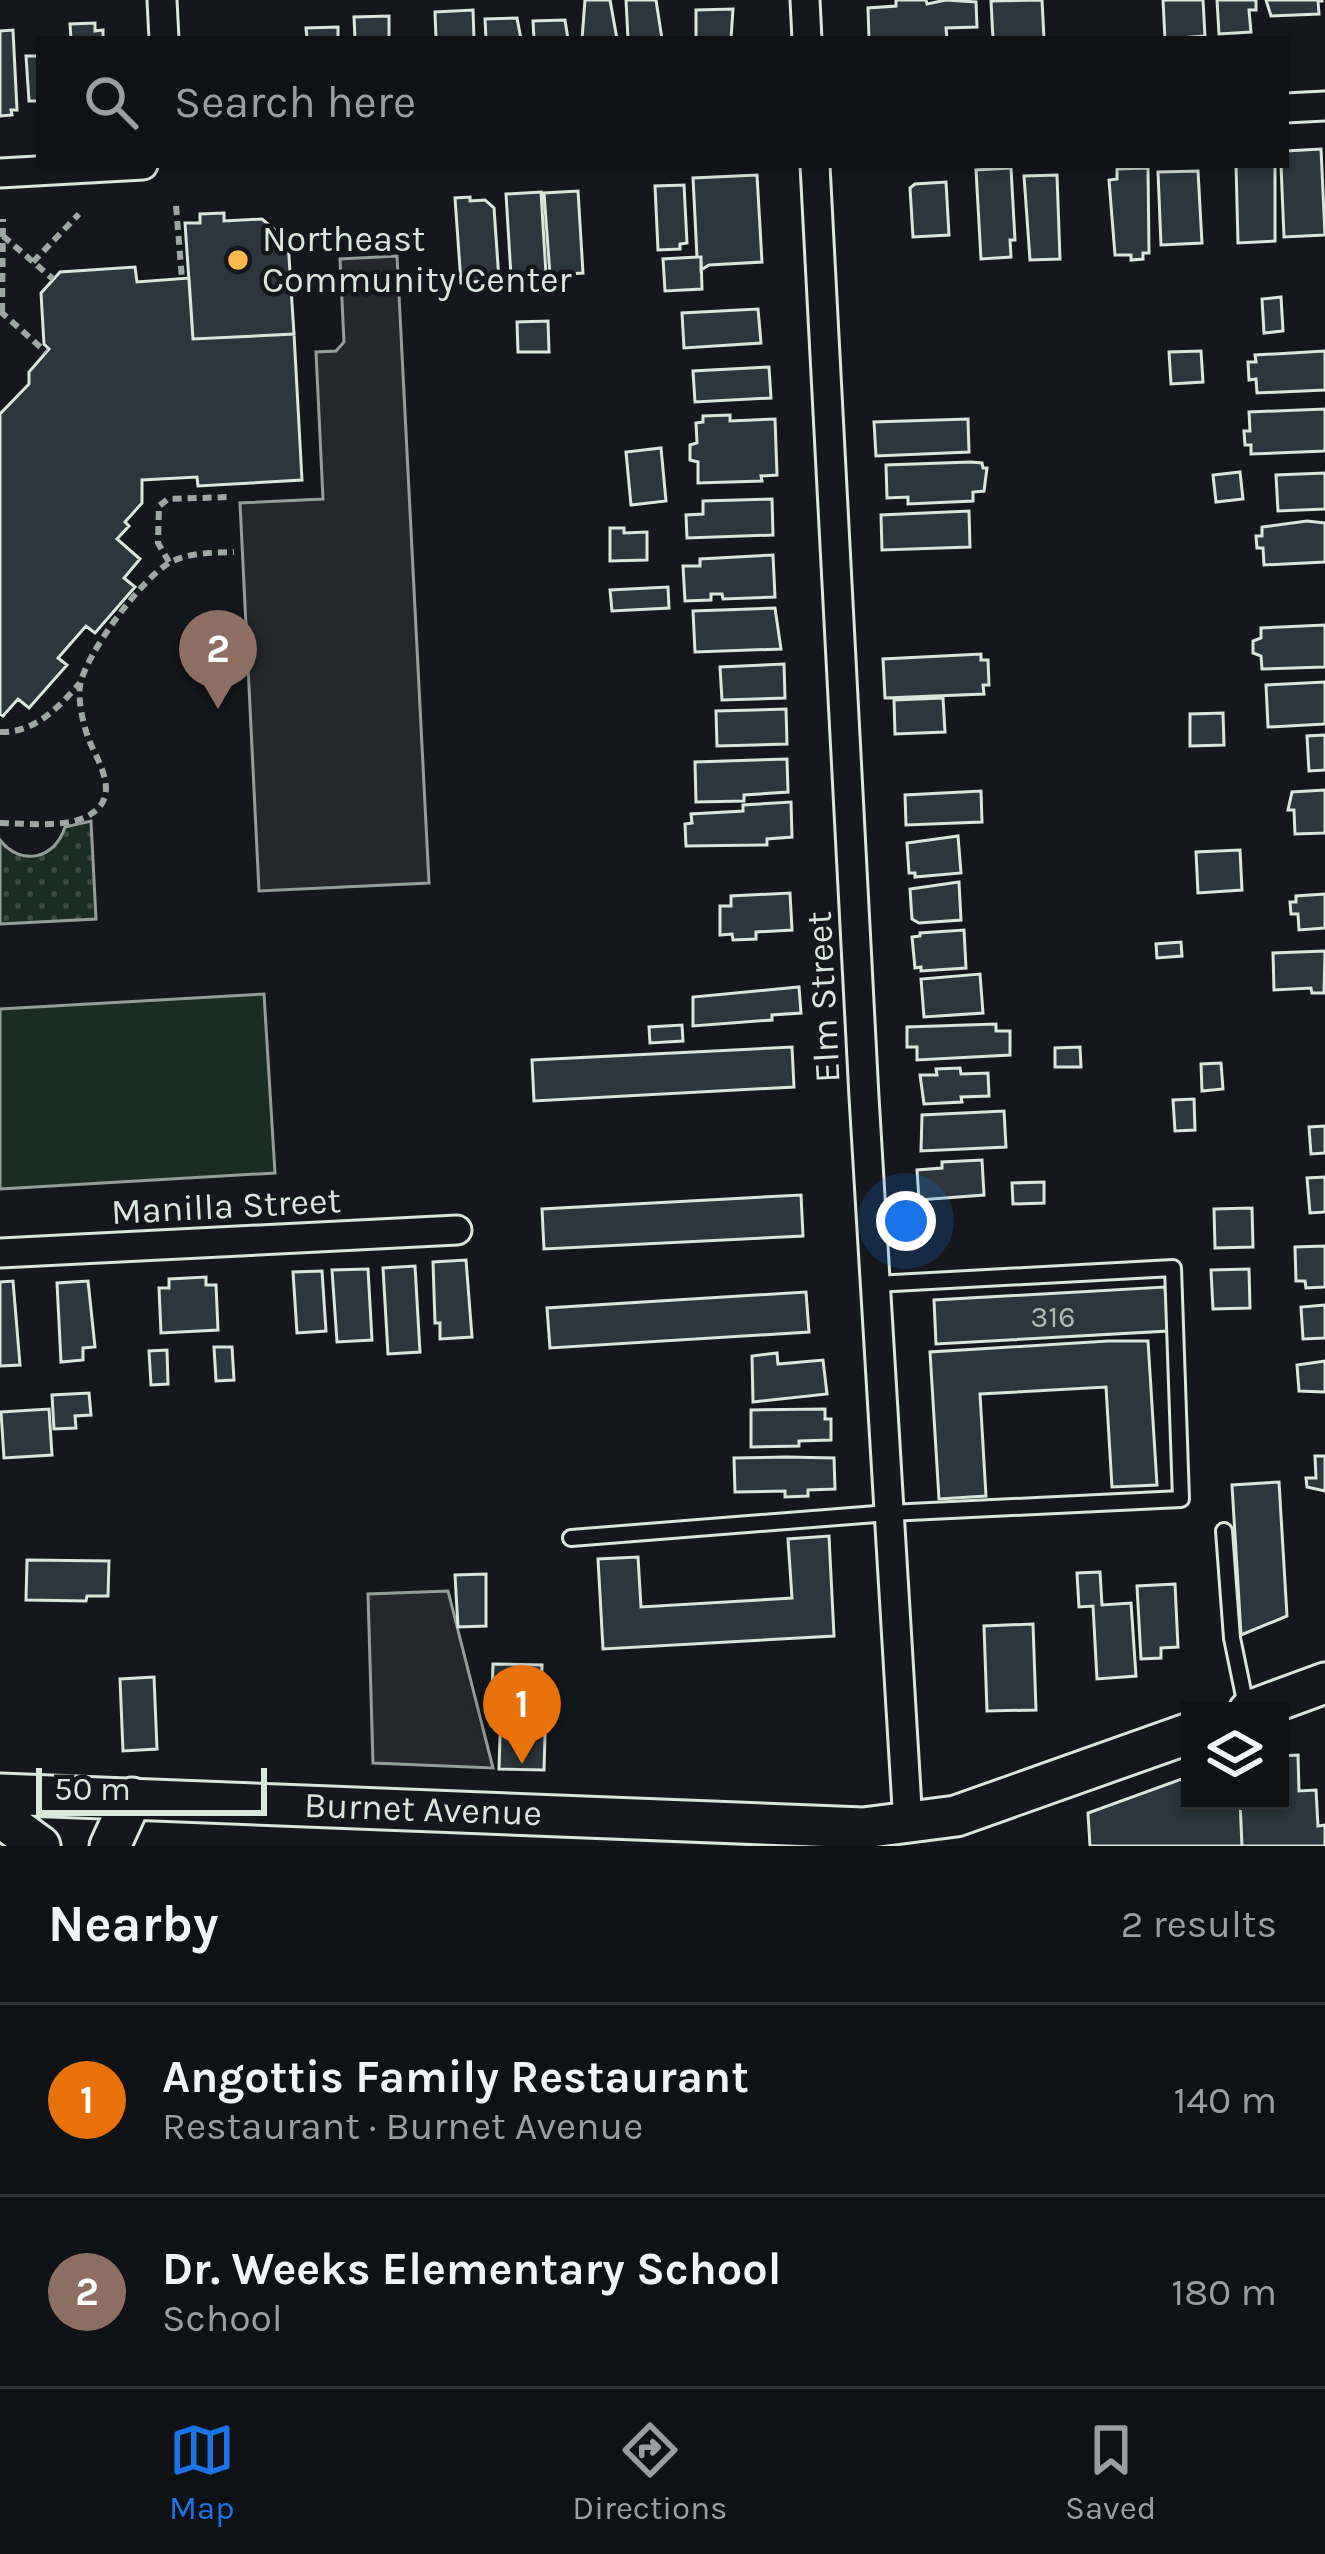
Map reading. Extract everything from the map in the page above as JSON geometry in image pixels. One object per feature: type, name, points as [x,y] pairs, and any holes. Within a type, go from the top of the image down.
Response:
[{"type":"street","points":[[162,0],[164,36]]},
{"type":"street","points":[[805,0],[807,36]]},
{"type":"street","points":[[1289,108],[1325,106]]},
{"type":"street","points":[[0,173],[89,168]]},
{"type":"street","name":"Elm Street","points":[[814,168],[907,1835]]},
{"type":"street","name":"Manilla Street","points":[[0,1253],[457,1230]]},
{"type":"street","points":[[1273,1702],[1325,1683]]},
{"type":"street","name":"Burnet Avenue","points":[[0,1794],[863,1828],[907,1835],[1181,1736]]},
{"type":"street","points":[[110,1846],[132,1798]]},
{"type":"street","points":[[0,1816],[40,1846]]},
{"type":"lane","points":[[571,1538],[889,1513],[1181,1499],[1173,1268],[875,1284]]},
{"type":"lane","points":[[1224,1531],[1232,1638],[1246,1702]]},
{"type":"path","points":[[176,206],[182,279]]},
{"type":"path","points":[[34,262],[79,214]]},
{"type":"path","points":[[3,219],[1,312],[46,352]]},
{"type":"path","points":[[3,236],[53,280]]},
{"type":"path","points":[[169,562],[158,543],[159,506],[168,499],[230,497]]},
{"type":"path","points":[[0,823],[67,821],[91,814],[101,803],[106,786],[102,763],[89,740],[80,703],[80,683],[89,657],[106,631],[169,562],[235,552]]},
{"type":"path","points":[[0,732],[35,724],[57,709],[80,683]]},
{"type":"green space","points":[[91,821],[96,919],[0,924],[0,840],[18,854],[37,856],[54,846],[65,827]]},
{"type":"green space","points":[[264,994],[275,1173],[0,1189],[0,1009]]},
{"type":"shaded area","points":[[397,256],[429,883],[259,891],[240,503],[323,499],[316,352],[336,351],[344,342],[340,259]]},
{"type":"shaded area","points":[[448,1591],[493,1768],[373,1763],[368,1594]]},
{"type":"building","points":[[585,0],[610,0],[616,36],[582,36]]},
{"type":"building","points":[[626,0],[656,0],[662,36],[628,36]]},
{"type":"building","points":[[896,0],[976,2],[977,27],[946,28],[947,36],[869,36],[868,8],[896,6]]},
{"type":"building","points":[[1042,0],[1044,36],[993,36],[991,1]]},
{"type":"building","points":[[1163,0],[1203,0],[1205,36],[1165,36]]},
{"type":"building","points":[[1217,0],[1256,0],[1256,10],[1249,10],[1251,32],[1219,34]]},
{"type":"building","points":[[1266,0],[1322,1],[1318,1],[1319,14],[1271,16]]},
{"type":"building","points":[[733,9],[731,36],[696,36],[696,10]]},
{"type":"building","points":[[473,10],[474,36],[436,36],[435,12]]},
{"type":"building","points":[[389,16],[389,36],[355,36],[354,17]]},
{"type":"building","points":[[517,18],[520,36],[486,36],[485,19]]},
{"type":"building","points":[[565,20],[568,36],[534,36],[533,21]]},
{"type":"building","points":[[95,23],[95,31],[103,30],[103,36],[71,36],[70,24]]},
{"type":"building","points":[[338,27],[338,36],[307,36],[306,28]]},
{"type":"building","points":[[13,30],[17,110],[0,116],[0,31]]},
{"type":"building","points":[[26,56],[36,56],[36,101],[29,101]]},
{"type":"building","points":[[1321,149],[1325,235],[1284,237],[1281,168],[1289,168],[1289,151]]},
{"type":"building","points":[[1011,168],[1015,240],[1010,240],[1011,257],[981,259],[976,170]]},
{"type":"building","points":[[1148,168],[1149,253],[1131,260],[1131,255],[1115,255],[1109,180],[1117,179],[1117,169]]},
{"type":"building","points":[[1236,168],[1275,168],[1275,241],[1238,243]]},
{"type":"building","points":[[1198,171],[1202,243],[1161,245],[1158,172]]},
{"type":"building","points":[[757,175],[762,262],[709,265],[701,270],[693,178]]},
{"type":"building","points":[[1057,175],[1060,259],[1030,260],[1024,176]]},
{"type":"building","points":[[946,182],[949,235],[913,237],[910,188]]},
{"type":"building","points":[[684,185],[687,243],[680,244],[680,249],[658,250],[655,186]]},
{"type":"building","points":[[578,191],[583,273],[550,275],[544,193]]},
{"type":"building","points":[[541,192],[546,274],[511,276],[506,194]]},
{"type":"building","points":[[470,197],[470,201],[485,200],[494,208],[499,280],[461,283],[455,198]]},
{"type":"building","name":"Northeast Community Center","points":[[224,213],[224,221],[262,219],[288,241],[294,334],[193,339],[185,223],[200,223],[200,214]]},
{"type":"building","points":[[701,257],[702,289],[665,291],[663,259]]},
{"type":"building","points":[[135,267],[137,282],[189,278],[193,339],[294,334],[302,480],[198,486],[197,477],[142,480],[142,503],[117,539],[140,559],[124,578],[135,587],[95,633],[86,626],[58,658],[67,665],[29,708],[18,699],[3,716],[0,414],[29,384],[29,372],[49,349],[44,344],[41,293],[60,272]]},
{"type":"building","points":[[1281,297],[1283,331],[1264,333],[1262,299]]},
{"type":"building","points":[[758,309],[761,343],[684,348],[682,313]]},
{"type":"building","points":[[548,321],[549,352],[518,352],[517,322]]},
{"type":"building","points":[[1201,351],[1203,382],[1171,384],[1169,352]]},
{"type":"building","points":[[1325,351],[1325,390],[1257,393],[1256,379],[1249,380],[1248,362],[1256,362],[1255,355]]},
{"type":"building","points":[[769,367],[771,398],[695,402],[693,371]]},
{"type":"building","points":[[1325,409],[1325,451],[1251,454],[1251,445],[1245,445],[1249,412]]},
{"type":"building","points":[[730,415],[730,421],[775,419],[777,475],[761,476],[762,481],[698,483],[698,462],[690,460],[690,445],[697,443],[696,423],[703,422],[703,416]]},
{"type":"building","points":[[968,419],[969,452],[876,456],[874,422]]},
{"type":"building","points":[[661,448],[666,501],[631,505],[626,452]]},
{"type":"building","points":[[971,462],[987,468],[984,491],[973,492],[973,501],[908,504],[908,497],[887,498],[886,465]]},
{"type":"building","points":[[1240,472],[1243,499],[1216,502],[1213,475]]},
{"type":"building","points":[[1325,473],[1325,509],[1278,511],[1276,475]]},
{"type":"building","points":[[772,499],[773,535],[687,538],[686,515],[703,514],[703,501]]},
{"type":"building","points":[[969,511],[970,547],[882,550],[881,515]]},
{"type":"building","points":[[1325,523],[1325,562],[1264,565],[1256,536],[1262,536],[1262,527]]},
{"type":"building","points":[[610,528],[647,532],[647,560],[610,561]]},
{"type":"building","points":[[773,555],[775,597],[723,599],[722,594],[711,594],[711,600],[685,601],[683,566],[700,566],[700,559]]},
{"type":"building","points":[[668,587],[669,608],[612,611],[610,590]]},
{"type":"building","points":[[775,608],[781,649],[695,652],[693,611]]},
{"type":"building","points":[[1325,625],[1325,667],[1262,669],[1261,656],[1253,653],[1253,641],[1261,638],[1261,628]]},
{"type":"building","points":[[981,654],[981,660],[988,660],[989,685],[983,685],[984,694],[885,698],[883,659]]},
{"type":"building","points":[[784,664],[785,698],[722,700],[720,667]]},
{"type":"building","points":[[1325,682],[1325,724],[1268,727],[1266,685]]},
{"type":"building","points":[[943,698],[945,732],[895,734],[894,700]]},
{"type":"building","points":[[786,709],[787,744],[717,746],[716,711]]},
{"type":"building","points":[[1223,713],[1224,745],[1190,746],[1190,714]]},
{"type":"building","points":[[1325,735],[1325,770],[1309,771],[1307,736]]},
{"type":"building","points":[[787,759],[788,792],[744,795],[744,801],[696,802],[695,762]]},
{"type":"building","points":[[1325,790],[1325,833],[1295,834],[1294,810],[1288,810],[1292,792]]},
{"type":"building","points":[[981,791],[982,822],[906,825],[905,795]]},
{"type":"building","points":[[791,802],[792,837],[767,839],[767,845],[686,846],[685,824],[692,823],[691,814]]},
{"type":"building","points":[[958,836],[961,873],[915,877],[909,873],[907,843]]},
{"type":"building","points":[[1240,850],[1242,890],[1198,893],[1196,852]]},
{"type":"building","points":[[959,882],[961,920],[919,923],[912,919],[910,889]]},
{"type":"building","points":[[790,893],[792,930],[756,932],[756,939],[720,935],[720,906],[731,906],[731,896]]},
{"type":"building","points":[[1325,894],[1325,928],[1299,930],[1298,914],[1291,914],[1290,902],[1296,902],[1296,896]]},
{"type":"building","points":[[964,930],[966,968],[915,968],[912,937]]},
{"type":"building","points":[[1181,942],[1182,956],[1157,958],[1156,944]]},
{"type":"building","points":[[1325,951],[1324,993],[1312,993],[1311,988],[1274,990],[1273,953]]},
{"type":"building","points":[[980,974],[983,1013],[924,1017],[921,979]]},
{"type":"building","points":[[799,987],[801,1013],[693,1026],[693,997]]},
{"type":"building","points":[[996,1024],[996,1031],[1010,1031],[1010,1055],[917,1060],[917,1047],[907,1047],[907,1027]]},
{"type":"building","points":[[682,1025],[683,1041],[650,1043],[649,1027]]},
{"type":"building","points":[[792,1047],[794,1087],[534,1101],[532,1060]]},
{"type":"building","points":[[1080,1047],[1081,1067],[1055,1067],[1055,1048]]},
{"type":"building","points":[[1221,1063],[1223,1089],[1202,1091],[1201,1064]]},
{"type":"building","points":[[960,1068],[961,1074],[988,1073],[989,1096],[924,1104],[920,1075]]},
{"type":"building","points":[[1194,1099],[1195,1130],[1175,1131],[1173,1100]]},
{"type":"building","points":[[1004,1111],[1006,1147],[921,1151],[922,1115]]},
{"type":"building","points":[[1325,1126],[1325,1153],[1311,1154],[1309,1127]]},
{"type":"building","points":[[982,1160],[984,1195],[919,1200],[917,1170],[942,1168],[942,1162]]},
{"type":"building","points":[[1325,1177],[1325,1212],[1310,1213],[1307,1178]]},
{"type":"building","points":[[1044,1182],[1044,1203],[1013,1204],[1012,1183]]},
{"type":"building","points":[[801,1195],[803,1236],[544,1249],[542,1209]]},
{"type":"building","points":[[1252,1208],[1253,1247],[1215,1248],[1214,1209]]},
{"type":"building","points":[[1325,1246],[1325,1287],[1306,1288],[1305,1281],[1296,1281],[1295,1247]]},
{"type":"building","points":[[466,1260],[472,1337],[440,1339],[433,1262]]},
{"type":"building","points":[[415,1266],[420,1352],[388,1354],[383,1268]]},
{"type":"building","points":[[368,1269],[372,1340],[337,1342],[332,1270]]},
{"type":"building","points":[[1249,1269],[1250,1308],[1213,1309],[1211,1270]]},
{"type":"building","points":[[322,1271],[326,1331],[297,1333],[293,1272]]},
{"type":"building","points":[[206,1277],[206,1285],[216,1285],[218,1330],[161,1333],[159,1288],[169,1288],[169,1279]]},
{"type":"building","points":[[13,1281],[20,1365],[0,1366],[0,1282]]},
{"type":"building","points":[[88,1281],[95,1347],[83,1348],[83,1360],[61,1362],[57,1283]]},
{"type":"building","points":[[1165,1287],[1168,1331],[936,1344],[934,1300]]},
{"type":"building","points":[[806,1292],[809,1332],[550,1348],[547,1308]]},
{"type":"building","points":[[1325,1305],[1325,1338],[1303,1339],[1301,1307]]},
{"type":"building","points":[[1148,1341],[1157,1485],[1112,1487],[1106,1387],[980,1394],[986,1496],[939,1499],[930,1352]]},
{"type":"building","points":[[214,1347],[232,1347],[234,1380],[216,1381]]},
{"type":"building","points":[[167,1350],[168,1384],[151,1385],[149,1351]]},
{"type":"building","points":[[777,1353],[778,1364],[823,1360],[827,1394],[753,1402],[752,1356]]},
{"type":"building","points":[[1325,1361],[1325,1392],[1299,1391],[1297,1365]]},
{"type":"building","points":[[89,1393],[91,1415],[75,1416],[76,1428],[54,1429],[52,1395]]},
{"type":"building","points":[[49,1409],[52,1455],[4,1458],[1,1412]]},
{"type":"building","points":[[825,1409],[825,1419],[831,1419],[831,1440],[751,1447],[751,1410]]},
{"type":"building","points":[[1315,1456],[1325,1456],[1325,1491],[1307,1487],[1306,1478],[1316,1478]]},
{"type":"building","points":[[734,1458],[834,1458],[835,1489],[785,1497],[785,1491],[735,1492]]},
{"type":"building","points":[[1279,1482],[1287,1616],[1241,1635],[1232,1485]]},
{"type":"building","points":[[829,1536],[834,1636],[603,1649],[598,1559],[638,1557],[641,1607],[792,1598],[788,1539]]},
{"type":"building","points":[[27,1560],[109,1561],[108,1596],[87,1596],[86,1601],[26,1600]]},
{"type":"building","points":[[1100,1572],[1102,1605],[1131,1603],[1136,1676],[1097,1679],[1093,1606],[1079,1607],[1077,1573]]},
{"type":"building","points":[[486,1574],[486,1626],[458,1627],[455,1575]]},
{"type":"building","points":[[1175,1584],[1178,1647],[1161,1648],[1161,1658],[1141,1659],[1137,1586]]},
{"type":"building","points":[[1033,1624],[1036,1710],[987,1711],[984,1626]]},
{"type":"building","points":[[493,1664],[542,1665],[544,1770],[499,1769],[501,1705],[496,1705],[496,1693],[492,1693]]},
{"type":"building","points":[[154,1677],[157,1749],[123,1751],[120,1679]]},
{"type":"building","points":[[1298,1755],[1299,1791],[1316,1790],[1318,1826],[1325,1825],[1325,1846],[1242,1846],[1240,1810],[1289,1810],[1289,1756]]},
{"type":"building","points":[[1181,1779],[1181,1810],[1240,1810],[1242,1846],[1090,1846],[1088,1813]]},
{"type":"place","name":"Northeast Community Center","points":[[238,260]]},
{"type":"place","name":"Dr. Weeks Elementary School","points":[[218,709]]},
{"type":"place","name":"Angottis Family Restaurant","points":[[522,1764]]}]
